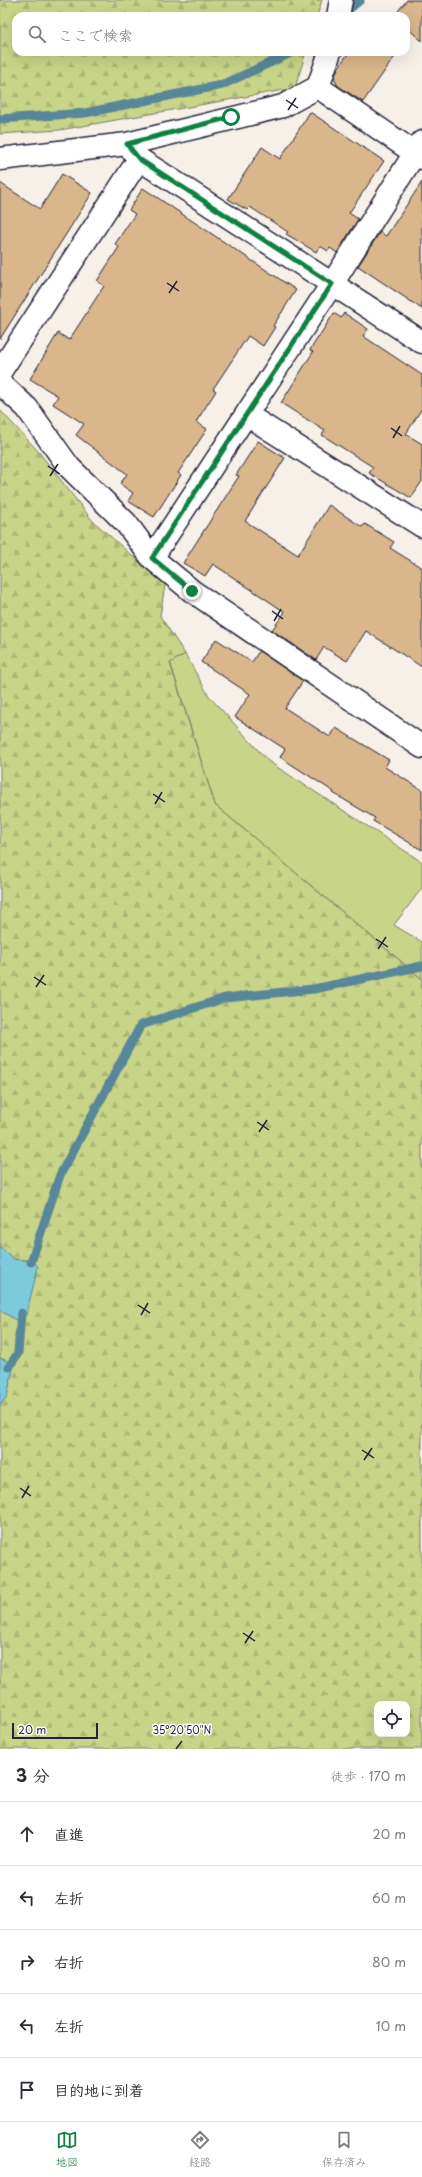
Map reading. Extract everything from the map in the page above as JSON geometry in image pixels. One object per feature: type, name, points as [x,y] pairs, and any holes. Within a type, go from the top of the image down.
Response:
[{"type":"street","points":[[0,159],[133,151],[283,106],[318,87],[329,56]]},
{"type":"street","points":[[152,558],[419,151],[318,87]]},
{"type":"street","points":[[133,151],[332,284],[422,342]]},
{"type":"street","points":[[0,372],[133,151]]},
{"type":"street","points":[[0,383],[27,408],[69,467],[126,523],[152,558],[192,591],[422,747]]},
{"type":"street","points":[[247,414],[422,526]]},
{"type":"green space","points":[[0,0],[322,0],[318,12],[12,12],[12,56],[305,56],[295,88],[60,130],[0,134]]},
{"type":"green space","points":[[0,410],[38,451],[92,520],[165,585],[160,616],[185,654],[170,663],[215,805],[422,979],[422,1749],[0,1749],[0,1406],[7,1396],[14,1364],[0,1358],[0,1310],[16,1320],[34,1261],[14,1259],[0,1247]]},
{"type":"green space","points":[[185,654],[209,696],[268,761],[422,862],[422,888],[394,925],[422,942],[422,979],[215,805],[170,662]]},
{"type":"water","points":[[0,1247],[14,1259],[34,1261],[38,1267],[26,1315],[16,1320],[0,1310]]},
{"type":"water","points":[[0,1358],[14,1364],[7,1396],[0,1406]]},
{"type":"building","points":[[407,0],[422,0],[422,41],[410,30],[410,12],[397,12]]},
{"type":"building","points":[[346,56],[395,56],[363,102],[338,86],[334,78],[338,68]]},
{"type":"building","points":[[310,112],[384,161],[349,213],[358,219],[337,253],[330,248],[328,251],[320,246],[316,252],[286,234],[288,232],[250,207],[247,210],[228,199],[262,147],[280,159]]},
{"type":"building","points":[[62,174],[92,193],[0,339],[0,183],[40,209]]},
{"type":"building","points":[[422,182],[422,309],[358,266],[380,232],[386,236]]},
{"type":"building","points":[[143,188],[296,290],[273,326],[275,327],[263,346],[248,336],[213,389],[216,391],[196,422],[207,429],[178,473],[181,475],[154,517],[128,501],[133,493],[120,484],[127,474],[76,435],[84,424],[53,404],[58,396],[30,379],[58,333],[69,340],[104,286],[97,281],[119,247],[115,244],[135,214],[129,210]]},
{"type":"building","points":[[334,313],[341,318],[344,313],[368,329],[363,336],[422,375],[422,408],[406,434],[422,444],[422,481],[411,498],[369,473],[373,467],[322,435],[325,431],[281,403],[313,352],[310,350]]},
{"type":"building","points":[[258,441],[285,458],[245,521],[298,555],[329,505],[362,527],[365,524],[394,542],[390,548],[422,568],[422,667],[366,631],[347,661],[324,647],[316,660],[272,630],[285,612],[213,564],[205,576],[183,563],[239,476],[236,475]]},
{"type":"building","points":[[216,639],[252,662],[259,651],[303,681],[285,708],[330,737],[336,728],[389,760],[385,767],[422,790],[422,850],[373,821],[375,818],[333,793],[334,792],[280,757],[285,749],[235,717],[250,694],[201,662]]},
{"type":"waterway","points":[[346,12],[360,0]]},
{"type":"waterway","points":[[0,119],[85,113],[222,85],[284,56]]},
{"type":"waterway","points":[[31,1262],[60,1175],[141,1025],[225,998],[314,989],[422,966]]},
{"type":"waterway","points":[[9,1367],[18,1353],[21,1313]]},
{"type":"route","points":[[192,591],[152,558],[332,284],[139,159],[127,144],[231,117]]}]
